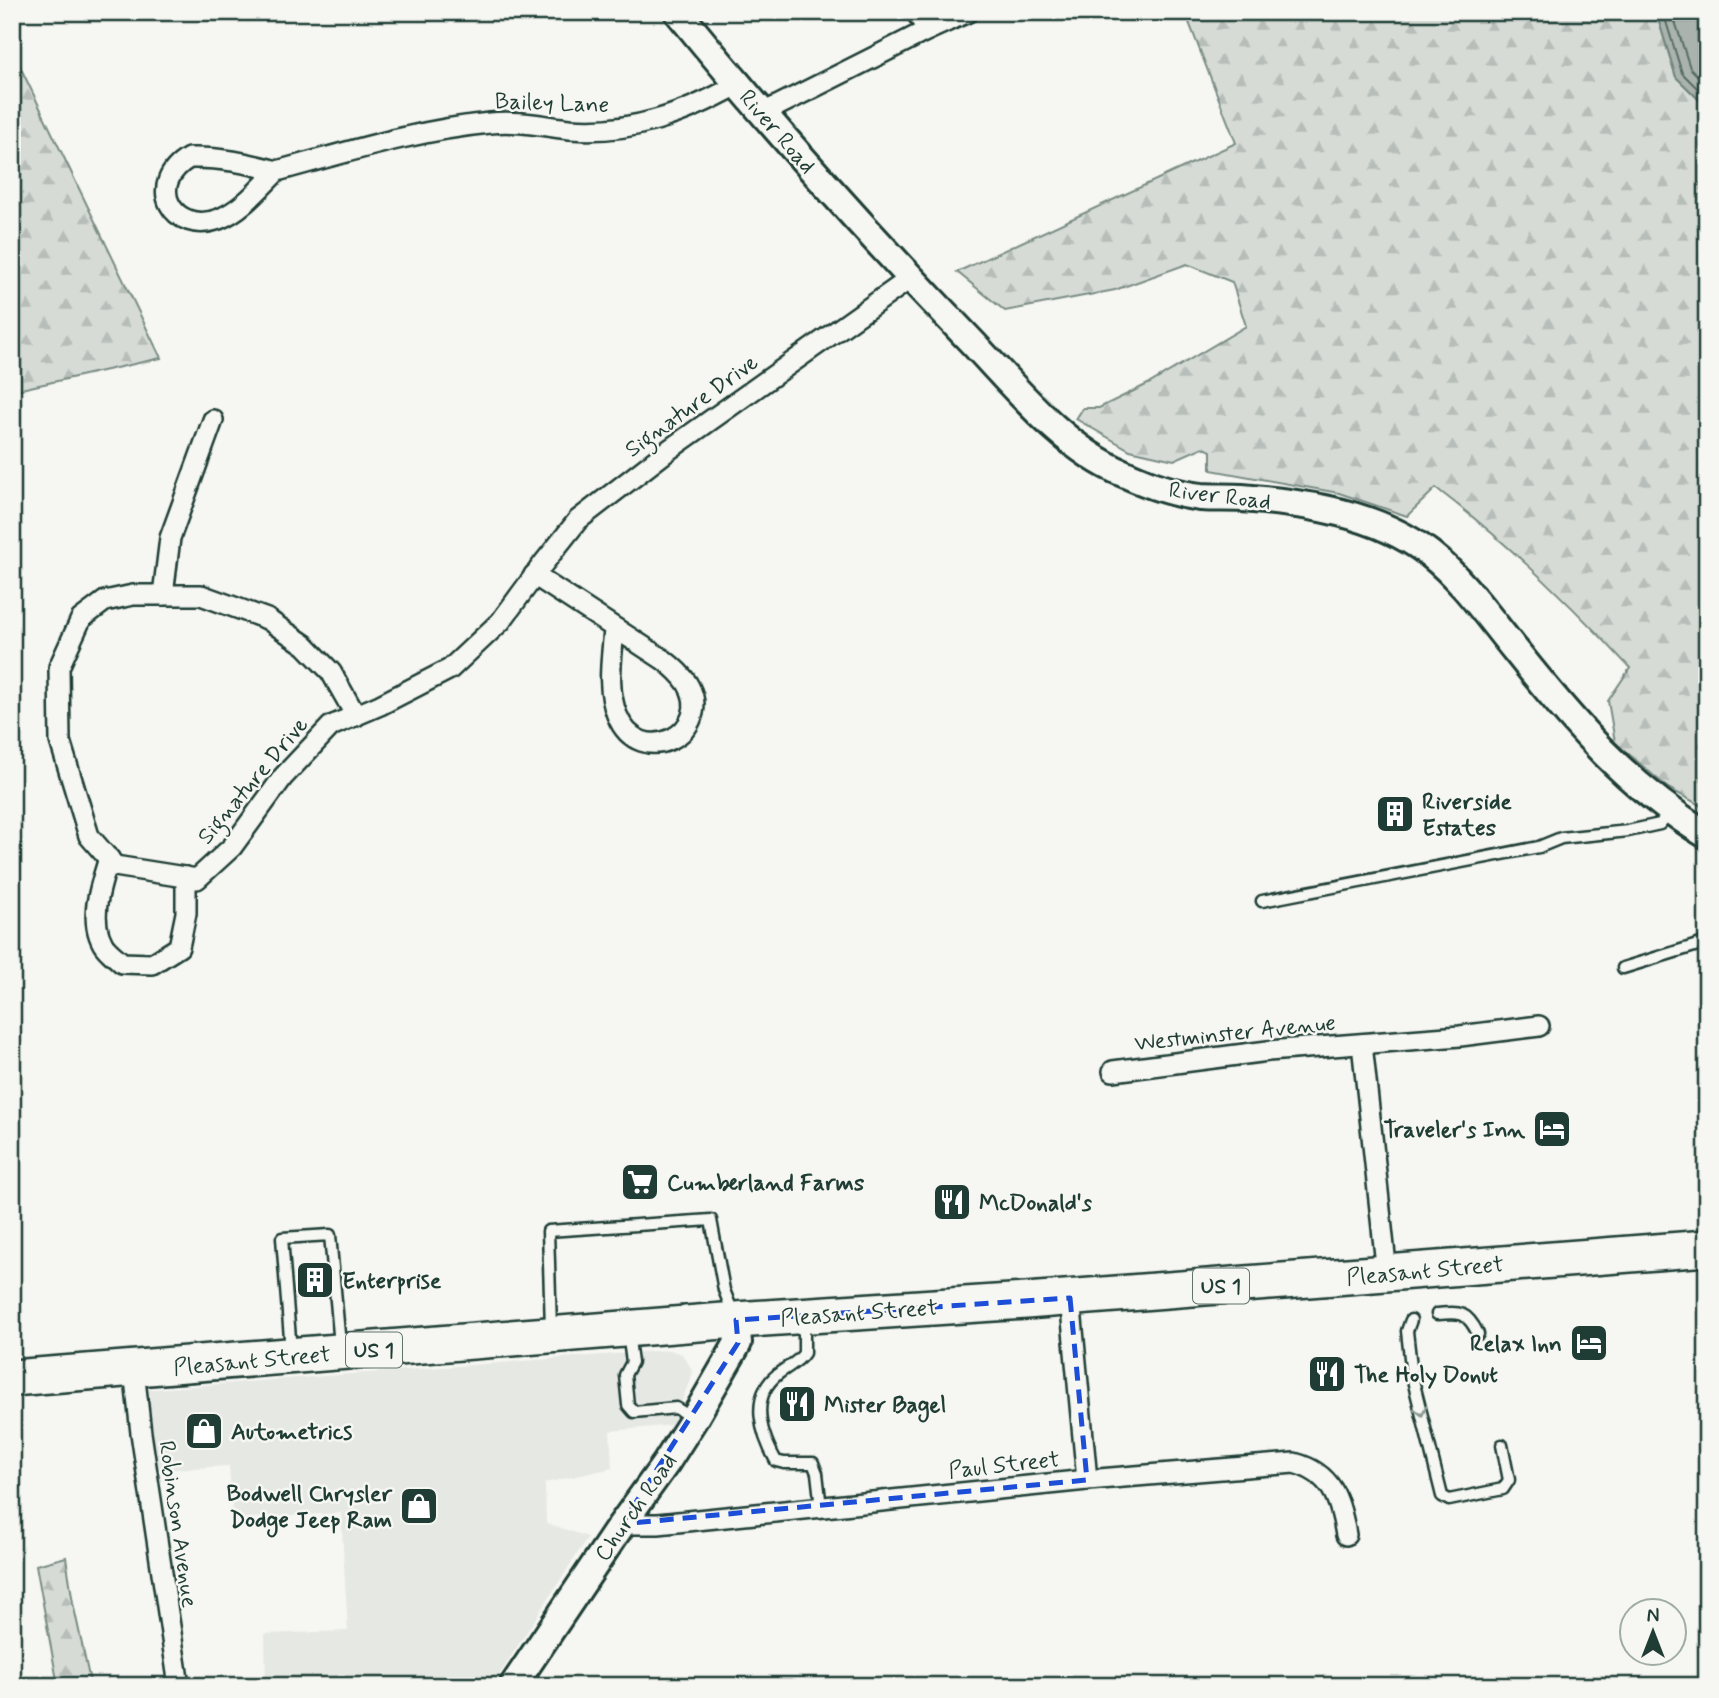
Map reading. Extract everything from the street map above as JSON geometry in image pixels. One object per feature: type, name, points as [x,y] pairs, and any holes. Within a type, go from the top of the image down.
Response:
[{"type":"highway","name":"Pleasant Street","points":[[12,1378],[736,1320],[1070,1298],[1707,1248]]},
{"type":"street","name":"River Road","points":[[678,12],[737,85],[911,278],[1036,409],[1084,450],[1120,472],[1160,488],[1200,496],[1320,508],[1359,518],[1395,533],[1429,553],[1460,582],[1588,738],[1647,794],[1707,835]]},
{"type":"street","points":[[915,12],[928,30]]},
{"type":"street","points":[[763,113],[968,12]]},
{"type":"street","name":"Bailey Lane","points":[[277,171],[242,162],[189,158],[177,165],[165,188],[168,201],[176,213],[188,221],[202,223],[220,219],[238,208],[277,171],[394,139],[493,122],[532,123],[572,129],[634,127],[690,109],[737,85]]},
{"type":"street","name":"Signature Drive","points":[[186,877],[197,880],[232,847],[283,777],[331,726],[450,669],[501,621],[578,520],[670,449],[911,278]]},
{"type":"street","points":[[163,595],[170,538],[213,420]]},
{"type":"street","points":[[534,575],[664,660],[680,674],[689,686],[693,700],[692,719],[682,734],[665,743],[647,744],[625,732],[616,713],[610,684],[614,629]]},
{"type":"street","points":[[109,858],[98,896],[96,927],[104,945],[122,963],[152,964],[179,947],[186,913],[186,877],[116,866],[109,858],[89,836],[60,741],[59,667],[80,619],[105,601],[133,595],[201,595],[267,619],[304,645],[331,672],[356,716]]},
{"type":"street","name":"Westminster Avenue","points":[[1113,1071],[1268,1051],[1460,1036],[1539,1026]]},
{"type":"street","name":"Westminster Avenue","points":[[1362,1044],[1387,1273]]},
{"type":"street","points":[[1070,1298],[1087,1480]]},
{"type":"street","name":"Church Road","points":[[513,1686],[694,1419],[738,1343],[736,1320]]},
{"type":"street","name":"Robinson Avenue","points":[[134,1370],[179,1686]]},
{"type":"street","name":"Paul Street","points":[[622,1524],[658,1524],[1087,1480],[1294,1463],[1308,1467],[1322,1476],[1334,1490],[1346,1535]]},
{"type":"lane","points":[[1262,901],[1539,847],[1562,838],[1628,831],[1660,824],[1671,811]]},
{"type":"lane","points":[[1623,968],[1701,944],[1707,939]]},
{"type":"lane","points":[[551,1335],[548,1231],[710,1220],[724,1290],[736,1320]]},
{"type":"lane","points":[[291,1357],[282,1238],[330,1235],[341,1353]]},
{"type":"lane","points":[[1437,1314],[1457,1312],[1466,1315],[1478,1334]]},
{"type":"lane","points":[[804,1316],[804,1353],[796,1362],[774,1376],[764,1395],[760,1411],[761,1430],[776,1461],[784,1464],[813,1464],[817,1473],[821,1508]]},
{"type":"lane","points":[[1411,1320],[1407,1331],[1412,1377],[1443,1496],[1449,1500],[1463,1499],[1507,1486],[1507,1467],[1502,1445]]},
{"type":"lane","points":[[628,1329],[632,1362],[625,1375],[628,1405],[634,1412],[676,1408],[694,1419]]},
{"type":"highlighted area","points":[[1070,1298],[1087,1480],[622,1524],[738,1343],[736,1320]]},
{"type":"shaded area","points":[[669,1350],[682,1354],[692,1374],[673,1425],[610,1431],[612,1468],[545,1483],[546,1523],[588,1537],[492,1686],[266,1686],[265,1634],[348,1631],[341,1513],[233,1519],[229,1466],[154,1470],[141,1390]]},
{"type":"green space","points":[[1185,12],[1656,12],[1676,77],[1707,108],[1707,809],[1668,788],[1615,742],[1608,701],[1630,668],[1537,574],[1436,488],[1407,516],[1339,493],[1211,470],[1211,451],[1203,447],[1174,460],[1130,450],[1076,419],[1083,408],[1099,408],[1150,383],[1246,326],[1232,282],[1187,264],[1115,290],[1005,311],[957,272],[1236,143]]},
{"type":"green space","points":[[12,50],[161,358],[12,391]]},
{"type":"green space","points":[[66,1557],[91,1686],[58,1686],[36,1565]]},
{"type":"water","points":[[1656,12],[1707,12],[1707,107],[1676,77]]},
{"type":"place","name":"Riverside Estates","points":[[1395,814]]},
{"type":"place","name":"Traveler's Inn","points":[[1552,1129]]},
{"type":"place","name":"Cumberland Farms","points":[[640,1182]]},
{"type":"place","name":"McDonald's","points":[[952,1202]]},
{"type":"place","name":"Enterprise","points":[[315,1280]]},
{"type":"place","name":"Relax Inn","points":[[1589,1343]]},
{"type":"place","name":"The Holy Donut","points":[[1327,1374]]},
{"type":"place","name":"Mister Bagel","points":[[797,1404]]},
{"type":"place","name":"Autometrics","points":[[204,1431]]},
{"type":"place","name":"Bodwell Chrysler Dodge Jeep Ram","points":[[419,1506]]}]
